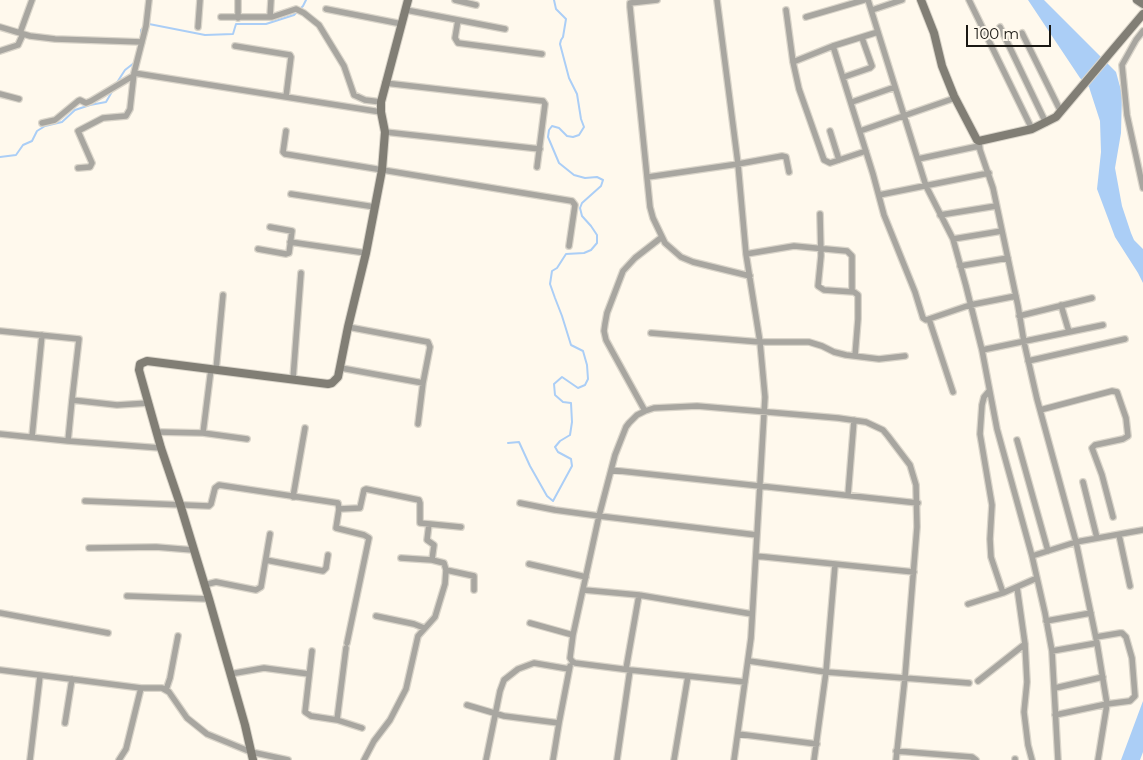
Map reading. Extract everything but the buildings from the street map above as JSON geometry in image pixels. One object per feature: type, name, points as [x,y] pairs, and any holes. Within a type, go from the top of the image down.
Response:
[{"type":"main road","points":[[252,756],[209,599],[138,370],[142,363],[155,362],[328,384],[338,377],[342,368],[348,327],[366,253],[382,170],[385,132],[380,112],[381,102],[408,0]]},
{"type":"main road","points":[[921,0],[934,34],[942,66],[955,98],[979,143],[1046,123],[1061,112],[1081,85],[1143,14]]},
{"type":"main road","points":[[1136,0],[1143,4]]},
{"type":"street","points":[[0,51],[18,45],[32,0]]},
{"type":"street","points":[[78,168],[90,167],[92,163],[78,131],[103,118],[126,116],[130,110],[134,75],[146,24],[149,0]]},
{"type":"street","points":[[198,27],[200,0]]},
{"type":"street","points":[[238,0],[238,18]]},
{"type":"street","points":[[270,0],[270,17]]},
{"type":"street","points":[[455,0],[476,4]]},
{"type":"street","points":[[656,0],[630,2],[630,20],[650,207],[662,237],[673,251],[694,262],[750,276]]},
{"type":"street","points":[[717,0],[738,164],[746,254],[760,342],[765,412],[752,638],[734,760]]},
{"type":"street","points":[[806,17],[864,0]]},
{"type":"street","points":[[868,0],[926,186],[953,239],[982,350],[989,391],[1032,556],[1052,651],[1058,760]]},
{"type":"street","points":[[872,10],[902,0]]},
{"type":"street","points":[[969,0],[1032,128]]},
{"type":"street","points":[[326,9],[402,24]]},
{"type":"street","points":[[406,10],[505,29]]},
{"type":"street","points":[[786,10],[793,62],[799,89],[822,156],[828,163],[866,151]]},
{"type":"street","points":[[221,17],[270,17],[300,11],[319,25],[344,66],[354,95],[364,100],[381,102]]},
{"type":"street","points":[[458,20],[455,38],[458,43],[542,54]]},
{"type":"street","points":[[0,27],[55,39],[141,42]]},
{"type":"street","points":[[1000,27],[1046,123]]},
{"type":"street","points":[[1143,31],[1122,64],[1127,114],[1143,186]]},
{"type":"street","points":[[793,62],[833,46],[878,32]]},
{"type":"street","points":[[1022,33],[1061,112]]},
{"type":"street","points":[[844,77],[872,66],[862,38]]},
{"type":"street","points":[[235,46],[290,55],[286,97]]},
{"type":"street","points":[[833,46],[852,102],[884,215],[915,292],[923,318],[926,320],[970,305],[1016,296]]},
{"type":"street","points":[[42,123],[55,120],[78,101],[89,102],[134,75],[380,112]]},
{"type":"street","points":[[385,83],[543,101],[545,104],[537,167]]},
{"type":"street","points":[[852,102],[895,87]]},
{"type":"street","points":[[0,94],[19,99]]},
{"type":"street","points":[[860,131],[955,98]]},
{"type":"street","points":[[286,131],[283,152],[285,154],[572,201],[574,205],[569,246]]},
{"type":"street","points":[[830,131],[839,160]]},
{"type":"street","points":[[385,132],[540,149]]},
{"type":"street","points":[[918,158],[979,143],[989,173],[1028,361],[1076,542],[1103,677],[1107,704],[1098,760]]},
{"type":"street","points":[[648,177],[784,156],[789,172]]},
{"type":"street","points":[[879,195],[989,173]]},
{"type":"street","points":[[291,194],[374,207]]},
{"type":"street","points":[[940,215],[996,206]]},
{"type":"street","points":[[820,214],[821,248],[818,287],[824,290],[852,292],[856,293],[859,297],[856,356]]},
{"type":"street","points":[[258,249],[286,254],[289,252],[291,230],[270,227]]},
{"type":"street","points":[[953,239],[1002,232]]},
{"type":"street","points":[[644,411],[606,340],[605,324],[610,304],[623,271],[635,258],[662,237]]},
{"type":"street","points":[[290,242],[366,253]]},
{"type":"street","points":[[746,254],[794,246],[847,252],[852,256],[852,292]]},
{"type":"street","points":[[960,266],[1008,258]]},
{"type":"street","points":[[293,379],[301,273]]},
{"type":"street","points":[[203,433],[224,295]]},
{"type":"street","points":[[1019,316],[1092,298]]},
{"type":"street","points":[[1061,305],[1069,332]]},
{"type":"street","points":[[929,319],[953,392]]},
{"type":"street","points":[[982,350],[1103,324]]},
{"type":"street","points":[[348,327],[428,342],[430,347],[418,424]]},
{"type":"street","points":[[0,331],[78,338],[80,340],[68,441]]},
{"type":"street","points":[[650,333],[760,342],[809,342],[834,352],[856,356],[883,359],[905,356]]},
{"type":"street","points":[[32,437],[42,335]]},
{"type":"street","points":[[1028,361],[1126,339]]},
{"type":"street","points":[[342,368],[423,383]]},
{"type":"street","points":[[989,391],[984,397],[982,404],[980,434],[992,504],[991,557],[1003,592]]},
{"type":"street","points":[[1040,410],[1112,391],[1117,392],[1126,418],[1128,436],[1123,439],[1095,445],[1092,448],[1102,475],[1113,517]]},
{"type":"street","points":[[72,400],[116,405],[149,403]]},
{"type":"street","points":[[553,760],[569,669],[572,662],[570,658],[573,635],[599,516],[611,470],[626,427],[637,415],[654,408],[697,406],[854,420],[871,424],[883,430],[910,466],[914,476],[918,503],[906,677],[896,760]]},
{"type":"street","points":[[848,495],[854,420]]},
{"type":"street","points":[[293,497],[305,428]]},
{"type":"street","points":[[157,432],[203,433],[247,439]]},
{"type":"street","points":[[0,434],[161,448]]},
{"type":"street","points":[[1017,440],[1048,551]]},
{"type":"street","points":[[611,470],[918,503]]},
{"type":"street","points":[[1083,482],[1097,538]]},
{"type":"street","points":[[85,501],[210,505],[215,488],[219,485],[337,503],[339,509],[336,528],[369,538],[347,645],[337,720]]},
{"type":"street","points":[[339,509],[359,509],[364,490],[366,489],[419,500],[419,521],[462,528]]},
{"type":"street","points":[[520,503],[599,516],[757,535]]},
{"type":"street","points":[[429,524],[427,540],[434,546],[432,560]]},
{"type":"street","points":[[1032,556],[1076,542],[1143,530]]},
{"type":"street","points":[[204,585],[216,582],[259,589],[262,585],[270,534]]},
{"type":"street","points":[[1119,535],[1130,586]]},
{"type":"street","points":[[89,548],[156,547],[193,550]]},
{"type":"street","points":[[266,560],[323,571],[326,568],[328,555]]},
{"type":"street","points":[[756,556],[914,572]]},
{"type":"street","points":[[364,760],[374,741],[390,720],[406,690],[418,636],[433,620],[444,590],[446,570],[444,563],[432,560],[401,558]]},
{"type":"street","points":[[529,564],[586,577]]},
{"type":"street","points":[[814,760],[826,672],[835,565]]},
{"type":"street","points":[[446,570],[474,576],[474,590]]},
{"type":"street","points":[[968,604],[1037,578]]},
{"type":"street","points":[[1017,587],[1025,644],[1027,682],[1024,712],[1032,760]]},
{"type":"street","points":[[584,590],[639,595],[752,614]]},
{"type":"street","points":[[617,760],[639,595]]},
{"type":"street","points":[[127,596],[209,599]]},
{"type":"street","points":[[0,613],[108,632]]},
{"type":"street","points":[[1046,622],[1091,613]]},
{"type":"street","points":[[376,616],[424,628]]},
{"type":"street","points":[[530,623],[573,635]]},
{"type":"street","points":[[1052,651],[1122,633],[1126,637],[1132,658],[1135,696],[1130,702],[1107,704],[1055,715]]},
{"type":"street","points":[[166,690],[178,636]]},
{"type":"street","points":[[978,681],[1025,644]]},
{"type":"street","points":[[312,651],[305,712],[311,716],[337,720],[362,728]]},
{"type":"street","points":[[749,661],[826,672],[969,683]]},
{"type":"street","points":[[572,662],[628,670],[745,682]]},
{"type":"street","points":[[486,760],[502,684],[507,677],[518,669],[534,663],[569,669]]},
{"type":"street","points":[[230,674],[264,668],[309,674]]},
{"type":"street","points":[[0,670],[141,688],[156,687],[166,690],[187,718],[200,730],[252,756],[288,760]]},
{"type":"street","points":[[30,760],[40,676]]},
{"type":"street","points":[[674,760],[688,676]]},
{"type":"street","points":[[1055,688],[1103,677]]},
{"type":"street","points":[[65,723],[72,679]]},
{"type":"street","points":[[120,760],[126,749],[141,688]]},
{"type":"street","points":[[467,706],[496,714],[559,723]]},
{"type":"street","points":[[738,734],[817,744]]},
{"type":"street","points":[[896,751],[972,757],[976,760]]},
{"type":"water","points":[[1028,0],[1044,0],[1116,72],[1122,94],[1121,133],[1115,168],[1122,206],[1131,233],[1134,240],[1143,249],[1143,283],[1115,237],[1097,189],[1101,152],[1100,121],[1089,87],[1080,78]]},
{"type":"water","points":[[1143,701],[1143,752],[1140,760],[1121,760]]},
{"type":"waterway","points":[[149,24],[205,35],[233,34],[236,24],[266,24],[294,15],[306,0]]},
{"type":"waterway","points":[[508,443],[519,442],[547,496],[553,501],[572,466],[571,459],[558,452],[555,447],[560,441],[570,435],[572,422],[571,403],[563,402],[555,395],[554,384],[562,377],[578,388],[585,385],[588,379],[583,351],[571,345],[550,284],[552,271],[557,268],[566,254],[584,253],[591,250],[597,243],[597,235],[582,216],[580,208],[582,203],[601,186],[603,180],[597,177],[585,178],[574,175],[559,163],[548,137],[552,126],[559,128],[567,136],[573,137],[579,135],[584,127],[577,94],[569,78],[560,44],[566,19],[556,9],[554,0]]},
{"type":"waterway","points":[[141,37],[141,30],[143,28]]},
{"type":"waterway","points":[[116,84],[125,70],[134,63]]},
{"type":"waterway","points":[[0,157],[16,155],[23,145],[32,141],[37,131],[45,126],[62,122],[75,110],[106,102],[113,90]]}]
